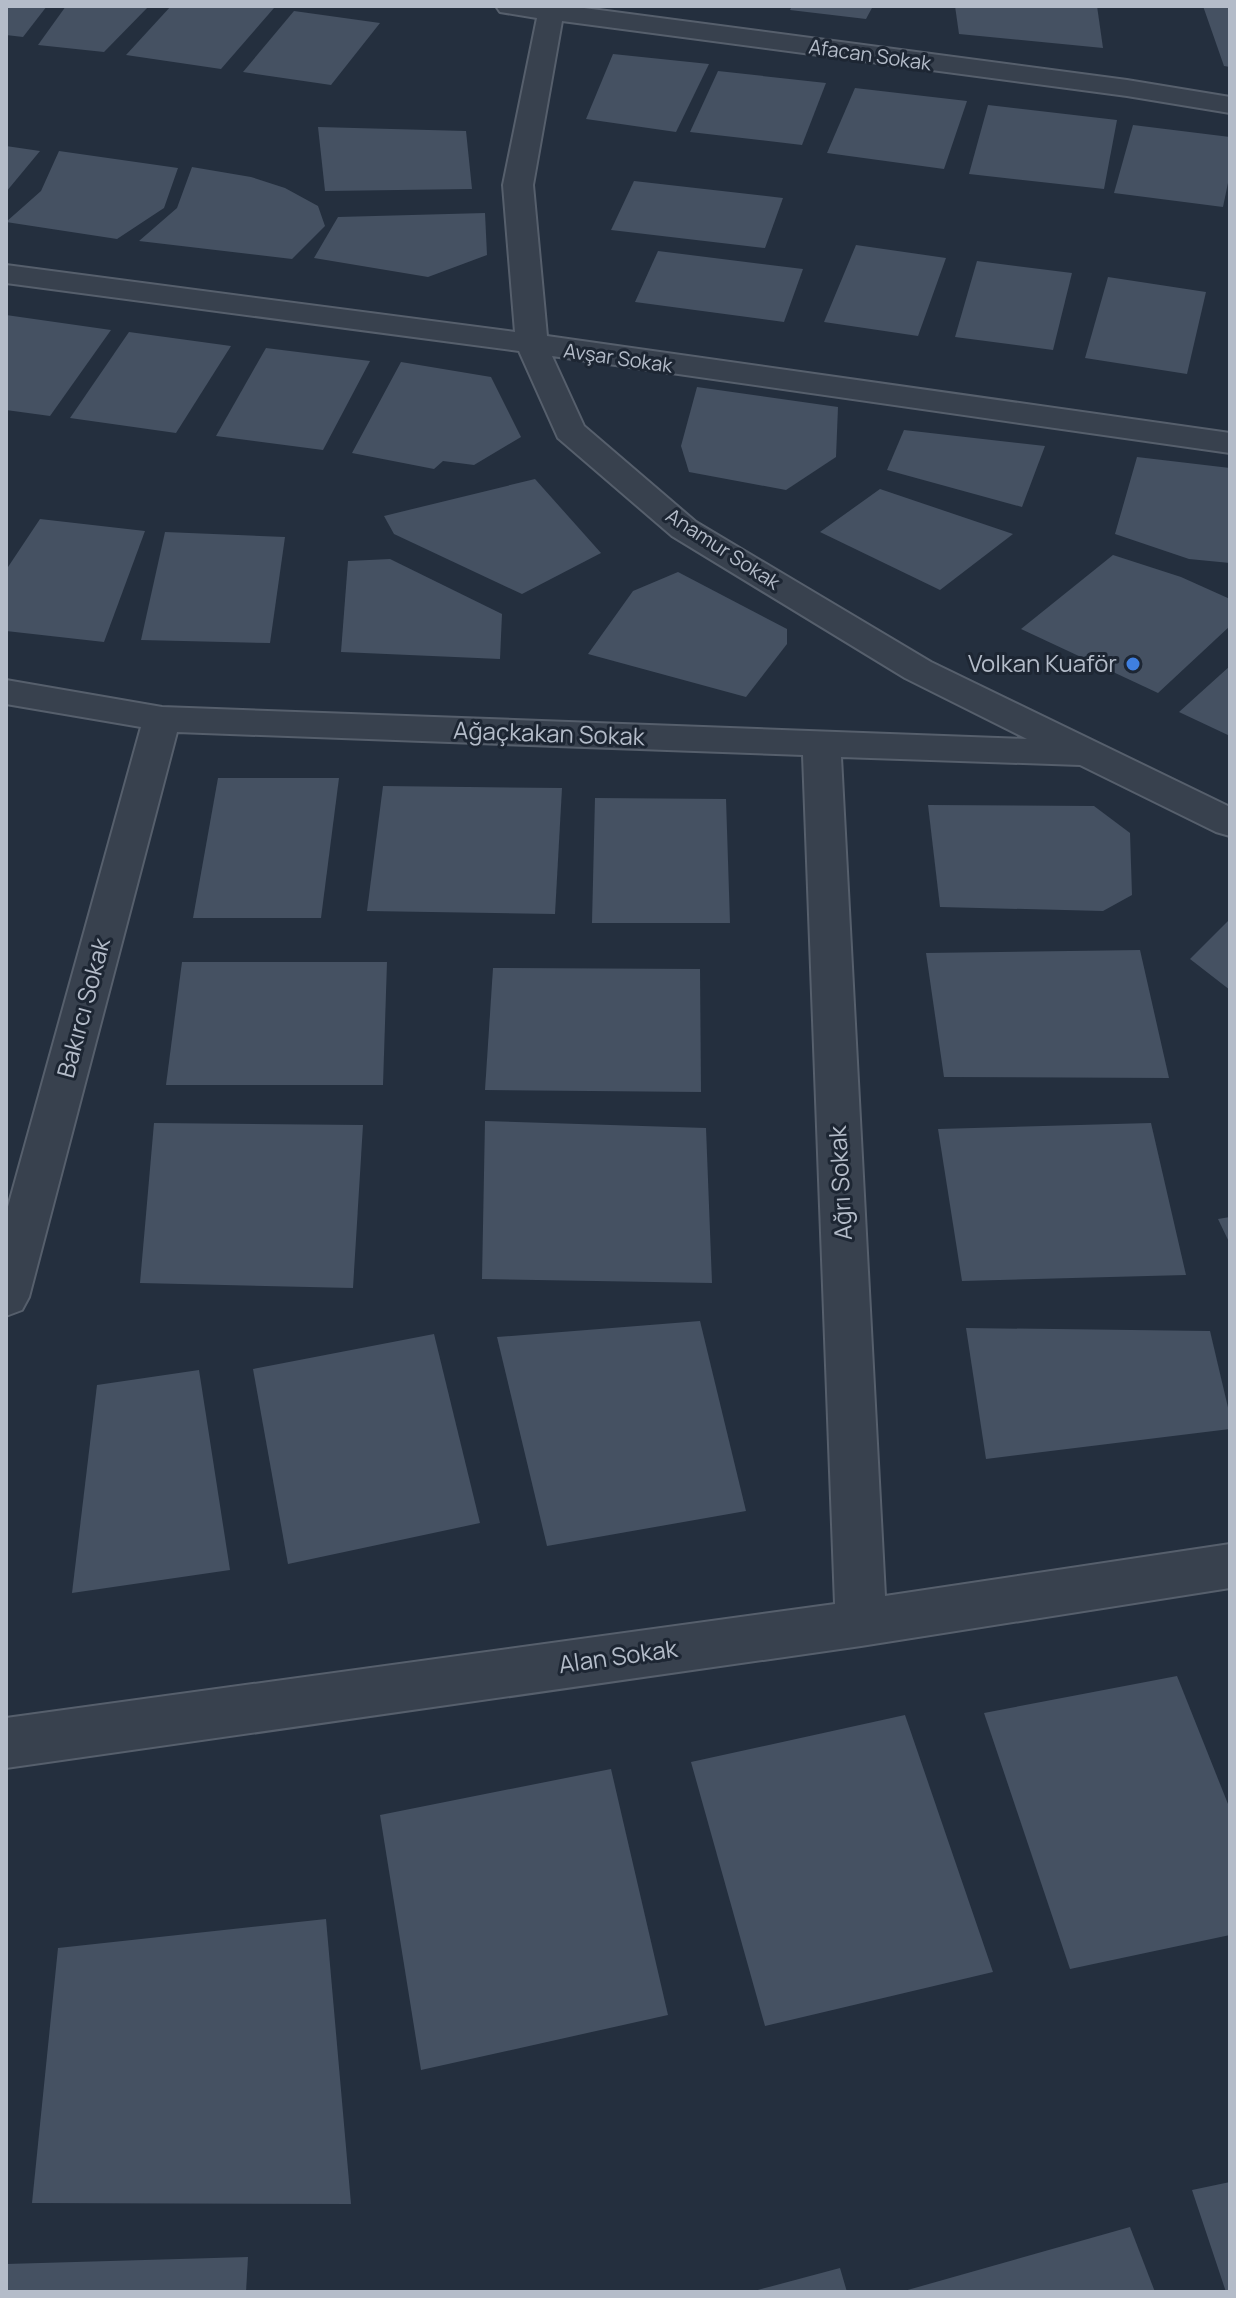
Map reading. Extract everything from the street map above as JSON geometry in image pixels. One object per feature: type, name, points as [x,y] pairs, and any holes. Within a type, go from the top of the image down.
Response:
[{"type":"street","name":"Afacan Sokak","points":[[509,6],[1127,88],[1230,105]]},
{"type":"street","name":"Anamur Sokak","points":[[551,12],[518,185],[532,346],[570,431],[684,529],[918,670],[1230,823]]},
{"type":"street","name":"Avşar Sokak","points":[[6,274],[310,312],[1230,443]]},
{"type":"street","name":"Ağaçkakan Sokak","points":[[6,692],[162,719],[1094,754]]},
{"type":"street","name":"Bakırcı Sokak","points":[[6,1297],[162,719]]},
{"type":"street","name":"Ağrı Sokak","points":[[821,744],[861,1623]]},
{"type":"street","name":"Alan Sokak","points":[[6,1743],[861,1623],[1230,1566]]},
{"type":"building","points":[[6,6],[47,6],[23,37],[6,35]]},
{"type":"building","points":[[66,6],[149,6],[104,52],[38,45]]},
{"type":"building","points":[[171,6],[274,8],[221,69],[126,55]]},
{"type":"building","points":[[792,6],[873,6],[866,19],[790,10]]},
{"type":"building","points":[[955,6],[1097,6],[1103,48],[959,34]]},
{"type":"building","points":[[1203,6],[1230,6],[1230,67],[1224,66]]},
{"type":"building","points":[[294,11],[380,23],[331,85],[243,72]]},
{"type":"building","points":[[613,54],[709,64],[676,132],[586,119]]},
{"type":"building","points":[[718,71],[826,83],[802,145],[690,132]]},
{"type":"building","points":[[855,88],[967,101],[944,169],[827,153]]},
{"type":"building","points":[[988,105],[1117,120],[1104,189],[969,174]]},
{"type":"building","points":[[1133,125],[1230,137],[1230,173],[1223,207],[1114,193]]},
{"type":"building","points":[[318,127],[466,131],[472,189],[325,191]]},
{"type":"building","points":[[6,146],[40,151],[6,192]]},
{"type":"building","points":[[59,151],[178,168],[164,208],[117,239],[6,222],[41,191]]},
{"type":"building","points":[[192,167],[251,177],[285,188],[318,206],[325,226],[292,259],[139,241],[177,208]]},
{"type":"building","points":[[634,181],[783,198],[765,248],[611,230]]},
{"type":"building","points":[[485,213],[487,255],[428,277],[314,258],[338,217]]},
{"type":"building","points":[[856,245],[946,258],[918,336],[824,322]]},
{"type":"building","points":[[658,251],[803,269],[784,322],[635,302]]},
{"type":"building","points":[[977,261],[1072,273],[1053,350],[955,337]]},
{"type":"building","points":[[1108,277],[1206,292],[1187,374],[1085,358]]},
{"type":"building","points":[[6,315],[111,330],[50,416],[6,410]]},
{"type":"building","points":[[129,332],[231,346],[176,433],[70,418]]},
{"type":"building","points":[[266,348],[370,361],[323,450],[216,436]]},
{"type":"building","points":[[401,362],[491,377],[521,437],[474,465],[443,461],[434,469],[352,453]]},
{"type":"building","points":[[697,387],[838,407],[836,457],[786,490],[689,472],[681,446]]},
{"type":"building","points":[[904,430],[1045,446],[1022,507],[887,470]]},
{"type":"building","points":[[1137,457],[1230,468],[1230,563],[1189,559],[1115,534]]},
{"type":"building","points":[[535,479],[601,553],[522,594],[394,534],[384,516]]},
{"type":"building","points":[[880,489],[1013,534],[940,590],[820,532]]},
{"type":"building","points":[[40,519],[145,531],[104,642],[6,631],[6,570]]},
{"type":"building","points":[[165,532],[285,537],[270,643],[141,640]]},
{"type":"building","points":[[1113,555],[1181,577],[1230,599],[1230,626],[1158,693],[1021,629]]},
{"type":"building","points":[[390,559],[502,614],[500,659],[341,652],[348,561]]},
{"type":"building","points":[[678,572],[787,629],[787,644],[746,697],[588,654],[633,591]]},
{"type":"building","points":[[1230,666],[1230,736],[1179,712]]},
{"type":"building","points":[[218,778],[339,778],[321,918],[193,918]]},
{"type":"building","points":[[383,786],[562,788],[555,914],[367,911]]},
{"type":"building","points":[[595,798],[726,799],[730,923],[592,923]]},
{"type":"building","points":[[928,805],[1094,806],[1130,833],[1132,895],[1103,911],[940,907]]},
{"type":"building","points":[[1230,919],[1230,990],[1190,959]]},
{"type":"building","points":[[1140,950],[1169,1078],[944,1077],[926,953]]},
{"type":"building","points":[[182,962],[387,962],[383,1085],[166,1085]]},
{"type":"building","points":[[493,968],[700,969],[701,1092],[485,1090]]},
{"type":"building","points":[[485,1121],[706,1128],[712,1283],[482,1279]]},
{"type":"building","points":[[154,1123],[363,1125],[353,1288],[140,1283]]},
{"type":"building","points":[[1151,1123],[1186,1275],[962,1281],[938,1129]]},
{"type":"building","points":[[1230,1217],[1230,1244],[1218,1219]]},
{"type":"building","points":[[700,1321],[746,1511],[547,1546],[497,1337]]},
{"type":"building","points":[[966,1328],[1210,1331],[1230,1416],[1230,1429],[986,1459]]},
{"type":"building","points":[[434,1334],[480,1523],[288,1564],[253,1369]]},
{"type":"building","points":[[199,1370],[230,1570],[72,1593],[97,1385]]},
{"type":"building","points":[[1177,1676],[1230,1809],[1230,1935],[1070,1969],[984,1713]]},
{"type":"building","points":[[905,1715],[993,1972],[765,2026],[691,1762]]},
{"type":"building","points":[[611,1769],[668,2015],[421,2070],[380,1815]]},
{"type":"building","points":[[326,1919],[351,2204],[32,2203],[58,1948]]},
{"type":"building","points":[[1230,2182],[1230,2292],[1226,2292],[1192,2190]]},
{"type":"building","points":[[1130,2227],[1155,2292],[904,2292],[904,2291]]},
{"type":"building","points":[[248,2257],[246,2292],[6,2292],[6,2264]]},
{"type":"building","points":[[840,2268],[847,2292],[754,2292],[754,2291]]},
{"type":"place","name":"Volkan Kuaför","points":[[1133,664]]}]
